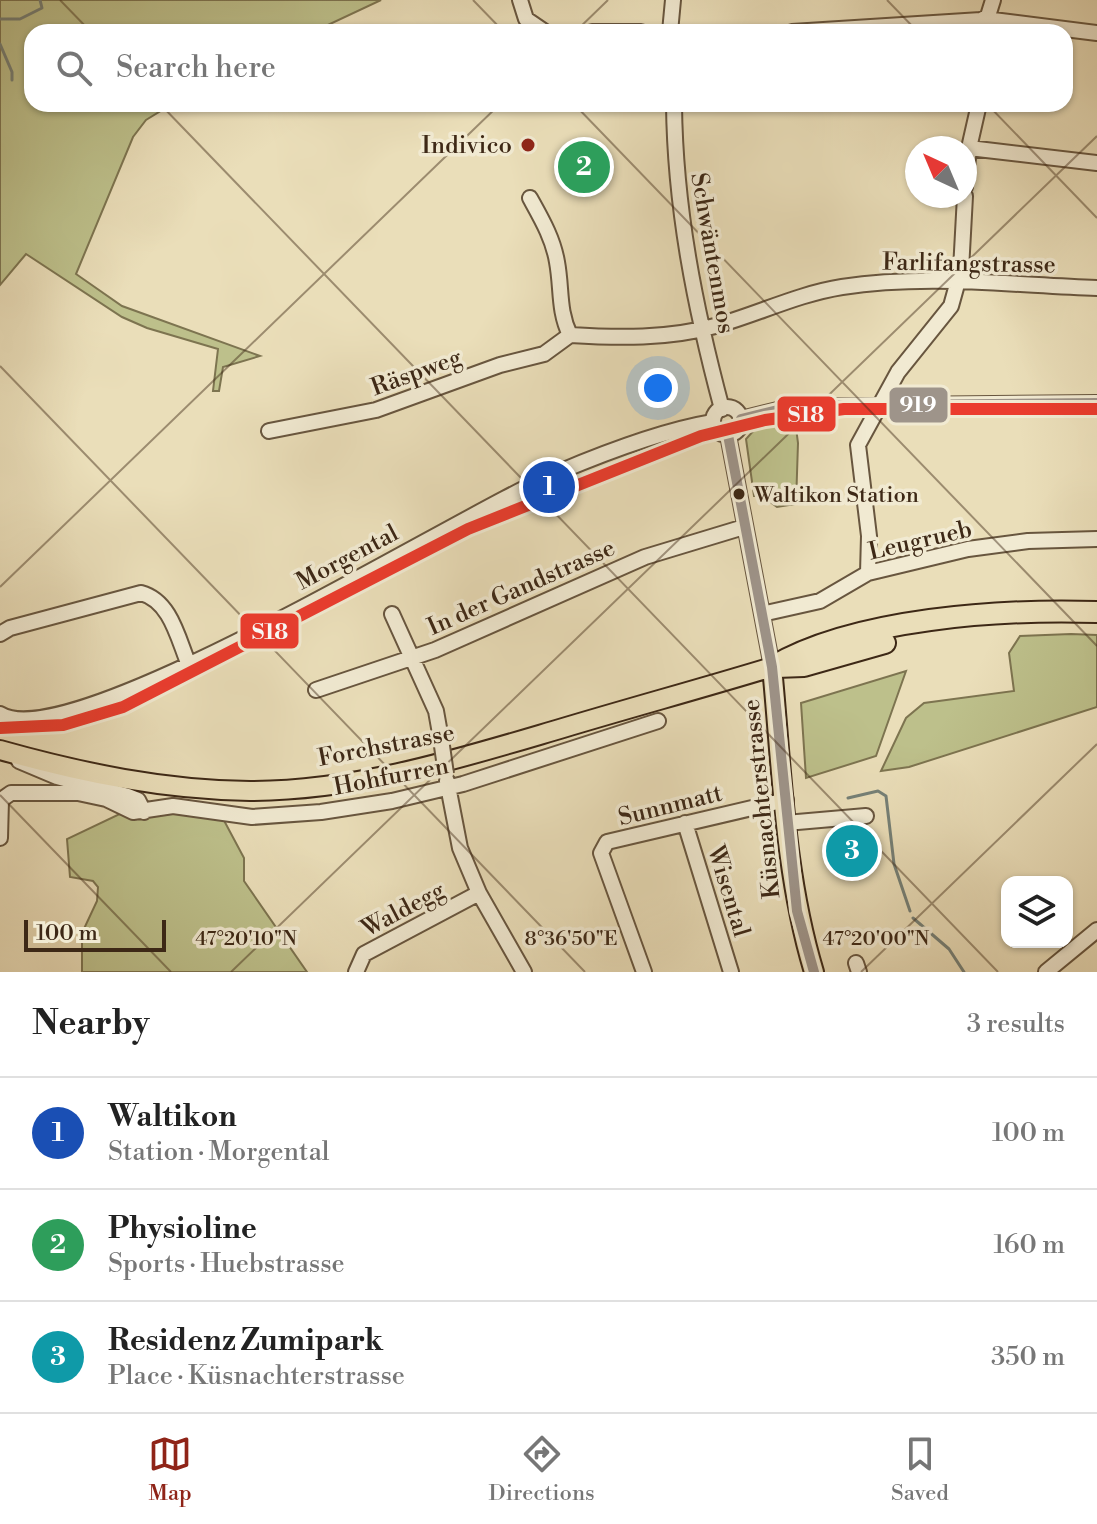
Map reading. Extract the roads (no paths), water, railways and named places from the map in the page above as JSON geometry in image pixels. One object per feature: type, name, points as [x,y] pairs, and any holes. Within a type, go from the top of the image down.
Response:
[{"type":"highway","name":"Forchstrasse","points":[[772,667],[796,653],[927,622],[1001,614],[1097,612]]},
{"type":"highway","name":"Forchstrasse","points":[[772,667],[804,666],[954,628],[1040,620],[1097,619]]},
{"type":"main road","name":"Forchstrasse","points":[[1,750],[96,774],[185,788],[253,791],[319,787],[418,769],[772,667]]},
{"type":"main road","name":"Küsnachterstrasse","points":[[772,667],[797,911],[813,971]]},
{"type":"street","points":[[520,0],[526,19],[533,24]]},
{"type":"street","points":[[671,24],[673,0]]},
{"type":"street","points":[[918,24],[981,20],[991,23],[993,0]]},
{"type":"street","points":[[1073,31],[1097,33]]},
{"type":"street","name":"Schwäntenmos","points":[[674,112],[675,165],[683,239],[722,409]]},
{"type":"street","points":[[972,136],[977,112]]},
{"type":"street","points":[[977,149],[1097,163]]},
{"type":"street","points":[[530,198],[549,234],[557,262],[561,316],[570,335]]},
{"type":"street","points":[[868,573],[869,536],[858,445],[898,372],[943,319],[959,281],[964,208]]},
{"type":"street","name":"Farlifangstrasse","points":[[570,335],[620,338],[702,329],[773,304],[839,287],[903,280],[1097,288]]},
{"type":"street","name":"Räspweg","points":[[269,431],[376,410],[500,365],[544,354],[570,335]]},
{"type":"street","points":[[741,419],[794,406],[1097,403]]},
{"type":"street","points":[[722,409],[736,411],[741,419],[739,428],[728,435],[716,430],[713,422],[722,409]]},
{"type":"street","name":"Morgental","points":[[0,714],[17,721],[79,709],[138,688],[189,665],[556,473],[634,444],[713,422]]},
{"type":"street","points":[[728,435],[772,667]]},
{"type":"street","name":"In der Gandstrasse","points":[[316,690],[414,658],[645,557],[744,527]]},
{"type":"street","name":"Leugrueb","points":[[762,614],[820,601],[868,573],[968,549],[1028,541],[1097,539]]},
{"type":"street","points":[[0,634],[10,628],[141,593],[161,602],[189,665]]},
{"type":"street","points":[[392,614],[436,711],[460,848],[479,893],[524,972]]},
{"type":"street","name":"Hohfurren","points":[[144,812],[173,806],[252,817],[321,812],[447,781],[658,721]]},
{"type":"street","name":"Forchstrasse","points":[[1,750],[57,777],[138,800],[144,812]]},
{"type":"street","points":[[0,838],[1,800],[11,793],[78,793],[106,799],[133,812],[144,812]]},
{"type":"street","name":"Sunnmatt","points":[[644,972],[601,853],[607,842],[786,800]]},
{"type":"street","points":[[786,823],[866,816]]},
{"type":"street","name":"Wisental","points":[[685,823],[731,972]]},
{"type":"street","name":"Waldegg","points":[[356,972],[364,954],[479,893]]},
{"type":"street","points":[[1046,972],[1097,930]]},
{"type":"waterway","points":[[0,19],[20,19],[42,8],[40,0]]},
{"type":"waterway","points":[[0,44],[12,72],[12,80]]},
{"type":"waterway","points":[[848,798],[878,791],[886,796],[894,864],[910,911]]},
{"type":"waterway","points":[[913,918],[949,949],[964,972]]},
{"type":"place","name":"Indivico","points":[[528,145]]},
{"type":"place","name":"Physioline","points":[[584,167]]},
{"type":"place","name":"Waltikon","points":[[549,487]]},
{"type":"place","name":"Waltikon Station","points":[[739,494]]},
{"type":"place","name":"Residenz Zumipark","points":[[852,851]]}]
